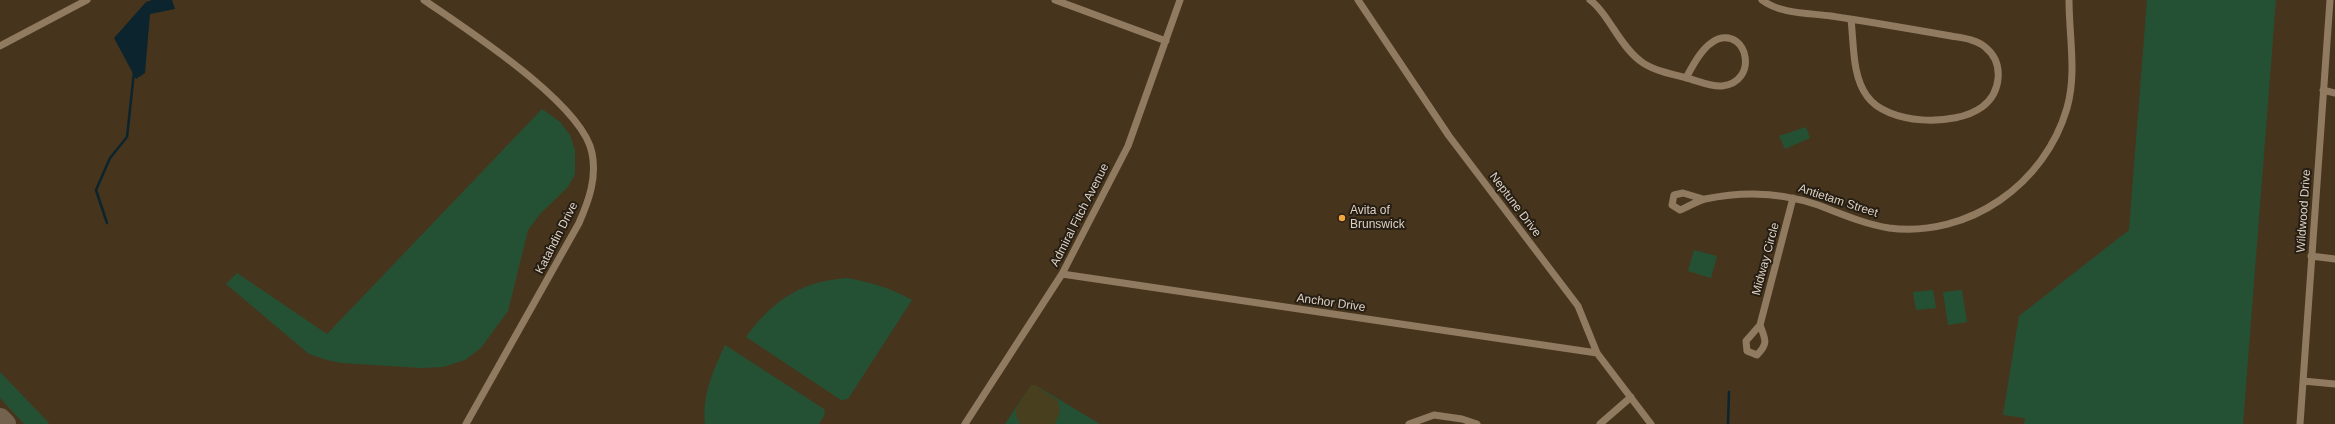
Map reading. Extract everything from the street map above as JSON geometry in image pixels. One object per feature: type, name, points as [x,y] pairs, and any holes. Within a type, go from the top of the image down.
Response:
[{"type":"street","points":[[0,46],[87,0]]},
{"type":"street","name":"Katahdin Drive","points":[[424,0],[547,91],[571,114],[585,134],[592,152],[594,173],[591,193],[579,223],[466,424]]},
{"type":"street","points":[[1055,0],[1166,41]]},
{"type":"street","name":"Admiral Fitch Avenue","points":[[965,424],[1062,274],[1128,146],[1180,0]]},
{"type":"street","name":"Neptune Drive","points":[[1358,0],[1449,136],[1578,306],[1597,353],[1651,424]]},
{"type":"street","points":[[1590,0],[1605,16],[1626,48],[1639,62],[1667,74],[1713,85],[1732,84],[1740,78],[1745,70],[1747,59],[1744,50],[1737,42],[1728,38],[1718,39],[1707,47],[1695,61],[1686,78]]},
{"type":"street","points":[[1762,0],[1776,8],[1851,20],[1976,42],[1992,54],[1997,63],[1999,72],[1995,91],[1982,106],[1966,115],[1937,119],[1908,118],[1890,114],[1873,104],[1862,88],[1857,70],[1851,20]]},
{"type":"street","name":"Antietam Street","points":[[1703,199],[1760,193],[1793,198],[1816,204],[1861,222],[1890,228],[1918,229],[1947,225],[1975,215],[2024,183],[2042,160],[2057,135],[2067,108],[2072,79],[2069,0]]},
{"type":"street","name":"Wildwood Drive","points":[[2300,424],[2330,0]]},
{"type":"street","points":[[2323,90],[2335,93]]},
{"type":"street","name":"Midway Circle","points":[[1760,325],[1793,198]]},
{"type":"street","points":[[2311,256],[2335,259]]},
{"type":"street","name":"Anchor Drive","points":[[1062,274],[1597,353]]},
{"type":"street","points":[[2303,380],[2335,384]]},
{"type":"street","points":[[1600,424],[1631,398]]},
{"type":"street","points":[[1409,424],[1434,415],[1451,421],[1477,424]]},
{"type":"green space","points":[[2147,0],[2276,0],[2243,424],[2024,424],[2025,418],[2003,415],[2019,316],[2129,230]]},
{"type":"green space","points":[[542,109],[560,122],[570,135],[575,150],[575,174],[568,187],[540,214],[528,230],[508,311],[481,348],[465,360],[443,367],[421,368],[342,363],[327,360],[309,354],[226,284],[237,273],[327,334]]},
{"type":"green space","points":[[1806,127],[1810,138],[1785,149],[1779,136]]},
{"type":"green space","points":[[1694,250],[1717,256],[1711,278],[1688,271]]},
{"type":"green space","points":[[846,278],[864,281],[880,286],[912,300],[848,399],[841,400],[746,337],[756,324],[777,303],[789,295],[815,284]]},
{"type":"green space","points":[[1933,290],[1936,308],[1916,310],[1913,292]]},
{"type":"green space","points":[[1962,290],[1967,322],[1948,325],[1943,292]]},
{"type":"green space","points":[[725,345],[824,409],[825,414],[819,424],[705,424],[705,403],[709,383]]},
{"type":"green space","points":[[0,372],[49,424],[24,424],[0,398]]},
{"type":"green space","points":[[1031,385],[1035,385],[1100,424],[1005,424]]},
{"type":"sand","points":[[1031,385],[1035,385],[1058,401],[1060,411],[1055,424],[1020,424],[1016,416],[1016,409]]},
{"type":"water","points":[[152,0],[172,0],[175,9],[150,14],[145,73],[136,79],[114,38],[146,2]]},
{"type":"waterway","points":[[107,223],[96,190],[110,158],[127,137],[134,72]]},
{"type":"waterway","points":[[1728,424],[1729,392]]},
{"type":"taxiway","points":[[0,419],[5,424]]},
{"type":"place","name":"Avita of Brunswick","points":[[1342,218]]}]
